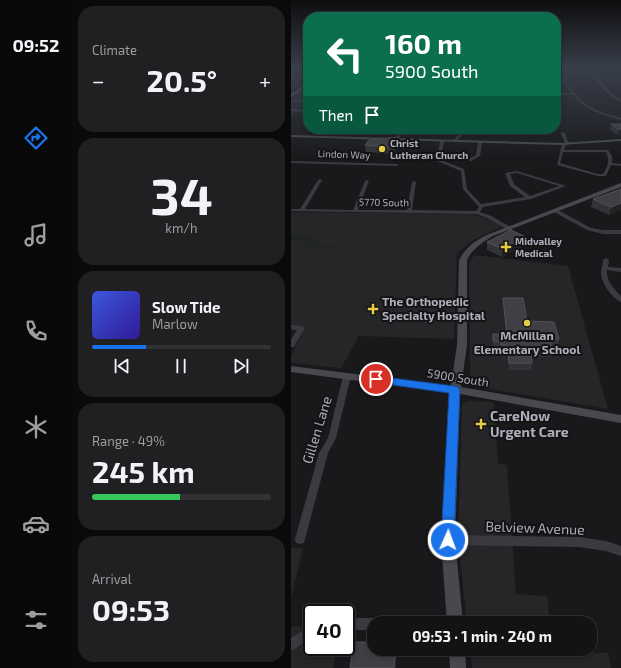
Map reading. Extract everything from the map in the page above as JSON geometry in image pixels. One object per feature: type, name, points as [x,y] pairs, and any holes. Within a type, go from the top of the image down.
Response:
[{"type":"street","points":[[576,98],[590,108],[621,119]]},
{"type":"street","points":[[291,101],[303,100]]},
{"type":"street","points":[[291,110],[303,111]]},
{"type":"street","points":[[563,133],[565,144],[557,164],[600,176],[607,171],[609,164],[609,153],[605,150],[563,152]]},
{"type":"street","points":[[397,139],[400,134]]},
{"type":"street","points":[[455,141],[462,134]]},
{"type":"street","points":[[291,136],[565,144],[620,141]]},
{"type":"street","points":[[442,141],[439,160],[463,170],[465,189],[480,206]]},
{"type":"street","points":[[470,160],[478,156],[480,142]]},
{"type":"street","name":"Lindon Way","points":[[291,162],[397,165]]},
{"type":"street","points":[[609,164],[621,165]]},
{"type":"street","points":[[480,206],[529,198],[565,186],[517,172],[507,173],[512,185],[529,198]]},
{"type":"street","points":[[302,210],[320,180]]},
{"type":"street","points":[[355,211],[367,181]]},
{"type":"street","points":[[409,211],[415,182]]},
{"type":"street","points":[[454,616],[448,540],[454,390],[462,345],[463,260],[467,253],[479,242],[510,228],[621,185]]},
{"type":"street","points":[[480,206],[477,213],[489,217],[510,228]]},
{"type":"street","name":"5770 South","points":[[291,210],[477,213]]},
{"type":"street","points":[[556,211],[589,229],[603,232],[621,232]]},
{"type":"street","points":[[606,260],[604,274],[607,283],[621,300]]},
{"type":"street","points":[[606,268],[621,270]]},
{"type":"street","points":[[291,326],[302,328],[291,345]]},
{"type":"street","name":"5900 South","points":[[291,369],[454,390],[621,419]]},
{"type":"street","name":"Gillen Lane","points":[[300,539],[324,453],[332,438],[347,376]]},
{"type":"street","name":"Belview Avenue","points":[[448,540],[579,542],[606,546],[621,551]]},
{"type":"street","points":[[355,624],[367,624]]},
{"type":"street","points":[[291,645],[303,637]]},
{"type":"street","points":[[457,656],[458,668]]},
{"type":"shaded area","points":[[303,98],[303,105],[291,117],[291,99]]},
{"type":"shaded area","name":"The Orthopedic Specialty Hospital","points":[[291,212],[472,214],[483,217],[502,227],[467,244],[457,254],[454,339],[359,336],[341,368],[291,363],[291,356],[303,332],[291,330]]},
{"type":"shaded area","points":[[291,235],[310,235],[309,238],[314,240],[312,246],[337,246],[341,248],[305,248],[304,245],[308,242],[307,240],[291,240]]},
{"type":"shaded area","name":"McMillan Elementary School","points":[[474,255],[568,266],[608,409],[478,387],[470,381],[469,264]]},
{"type":"shaded area","points":[[470,401],[494,402],[498,464],[507,465],[516,594],[547,596],[549,616],[466,616],[458,540],[462,403]]},
{"type":"shaded area","points":[[291,548],[303,548],[291,598]]},
{"type":"shaded area","points":[[303,626],[303,656],[335,656],[333,668],[291,668],[291,627]]},
{"type":"shaded area","points":[[597,653],[608,653],[611,668],[472,668],[471,656],[597,656]]},
{"type":"building","points":[[611,124],[621,124],[621,129],[618,129]]},
{"type":"building","points":[[399,137],[394,148],[365,145],[369,140]]},
{"type":"building","points":[[621,189],[621,203],[611,207],[593,199]]},
{"type":"building","points":[[511,230],[526,237],[502,249],[487,242]]},
{"type":"building","name":"McMillan Elementary School","points":[[503,298],[523,298],[527,321],[554,322],[559,339],[550,339],[552,350],[531,350],[532,363],[509,363],[507,345],[501,345],[501,341],[493,341],[493,334],[507,334]]},
{"type":"building","points":[[355,642],[367,642],[367,656],[395,656],[394,668],[350,668],[352,656],[355,656]]},
{"type":"place","name":"Christ Lutheran Church","points":[[382,149]]},
{"type":"place","name":"Midvalley Medical","points":[[506,247]]},
{"type":"place","name":"The Orthopedic Specialty Hospital","points":[[373,309]]},
{"type":"place","name":"McMillan Elementary School","points":[[527,323]]},
{"type":"place","name":"CareNow Urgent Care","points":[[481,424]]},
{"type":"route","points":[[376,379],[454,390],[448,540]]}]
